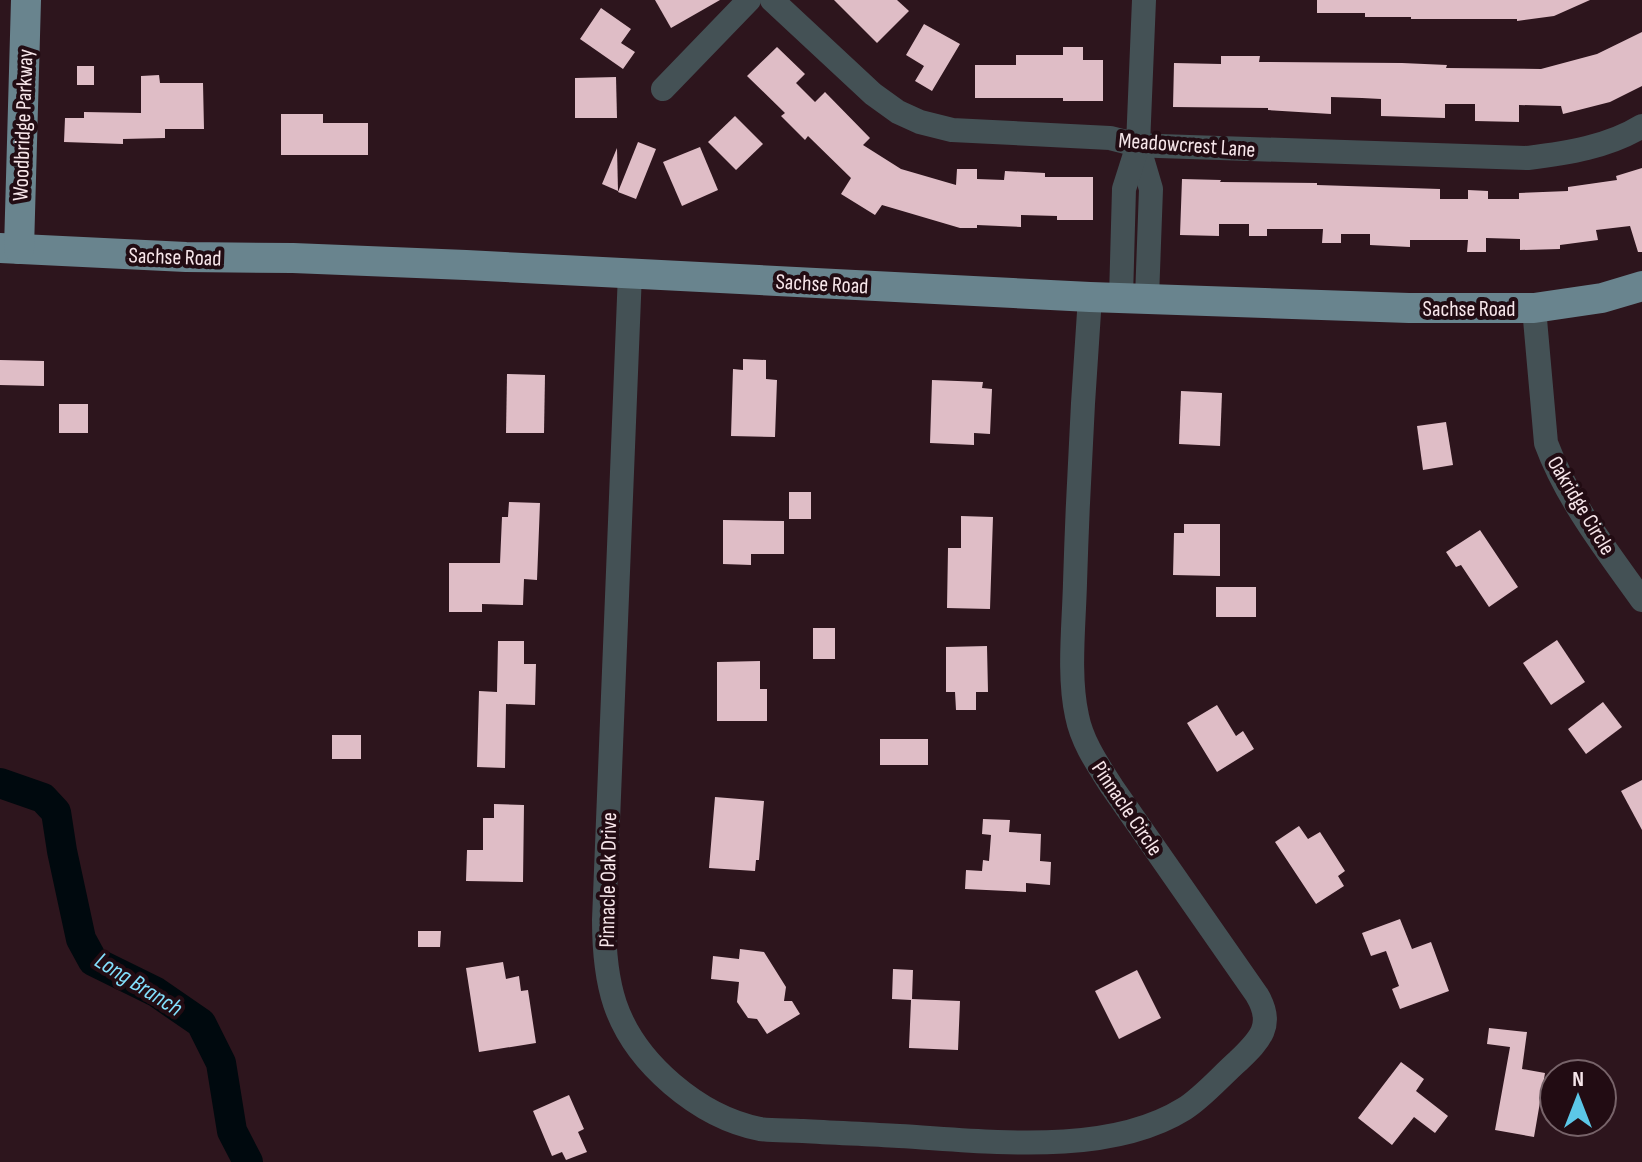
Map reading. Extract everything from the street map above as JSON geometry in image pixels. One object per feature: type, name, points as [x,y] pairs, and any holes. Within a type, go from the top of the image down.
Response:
[{"type":"main road","name":"Woodbridge Parkway","points":[[9,248],[26,0]]},
{"type":"main road","name":"Sachse Road","points":[[9,248],[630,273],[1090,297],[1409,308],[1534,308],[1602,298],[1642,286]]},
{"type":"street","points":[[663,89],[749,0]]},
{"type":"street","name":"Meadowcrest Lane","points":[[772,0],[873,94],[898,112],[920,122],[952,130],[1110,138],[1138,145],[1528,158],[1577,151],[1629,134],[1642,126]]},
{"type":"street","points":[[1134,298],[1124,189],[1138,145],[1144,0]]},
{"type":"street","name":"Pinnacle Oak Drive","points":[[630,273],[604,920],[604,949],[615,1002],[626,1030],[664,1077],[689,1097],[715,1114],[761,1129],[1042,1153]]},
{"type":"street","name":"Pinnacle Circle","points":[[1042,1153],[1151,1126],[1186,1108],[1254,1046],[1267,1018],[1257,995],[1112,787],[1091,753],[1077,718],[1073,688],[1074,624],[1079,466],[1090,297]]},
{"type":"street","name":"Oakridge Circle","points":[[1534,308],[1544,430],[1553,462],[1600,541],[1642,600]]},
{"type":"building","points":[[655,0],[720,0],[671,28]]},
{"type":"building","points":[[834,0],[897,0],[909,11],[877,43]]},
{"type":"building","points":[[1317,0],[1590,0],[1554,16],[1517,21],[1317,13]]},
{"type":"building","points":[[601,8],[631,29],[621,43],[635,52],[623,69],[580,39]]},
{"type":"building","points":[[924,24],[960,44],[932,91],[915,81],[924,66],[906,55]]},
{"type":"building","points":[[1642,32],[1642,86],[1610,102],[1563,114],[1561,106],[1519,105],[1519,122],[1475,121],[1475,104],[1445,104],[1445,118],[1381,116],[1381,99],[1362,98],[1331,97],[1331,114],[1268,108],[1173,107],[1174,63],[1221,64],[1221,56],[1260,56],[1259,62],[1402,63],[1447,65],[1446,68],[1541,69],[1597,54]]},
{"type":"building","points":[[777,47],[805,74],[796,83],[815,102],[825,92],[870,138],[863,145],[901,169],[956,185],[957,169],[977,169],[977,179],[1004,180],[1005,171],[1045,173],[1045,177],[1093,177],[1093,220],[1057,220],[1057,216],[1021,215],[1021,227],[977,225],[977,228],[960,228],[882,205],[875,215],[841,194],[851,178],[808,136],[805,140],[781,116],[785,113],[747,76]]},
{"type":"building","points":[[1063,47],[1083,47],[1083,60],[1103,60],[1103,101],[975,98],[975,65],[1016,65],[1016,55],[1063,55]]},
{"type":"building","points":[[77,66],[94,66],[94,85],[77,85]]},
{"type":"building","points":[[159,75],[160,83],[203,83],[204,129],[165,129],[165,138],[123,139],[123,144],[64,142],[65,118],[84,118],[84,112],[141,113],[141,76]]},
{"type":"building","points":[[616,77],[617,118],[575,118],[575,78]]},
{"type":"building","points":[[281,114],[323,114],[323,123],[368,123],[368,155],[281,155]]},
{"type":"building","points":[[735,116],[763,144],[736,170],[708,142]]},
{"type":"building","points":[[638,142],[656,149],[636,199],[618,192]]},
{"type":"building","points":[[700,147],[718,190],[682,206],[663,162]]},
{"type":"building","points":[[617,148],[618,191],[602,184]]},
{"type":"building","points":[[1642,168],[1642,252],[1638,252],[1630,226],[1596,230],[1598,240],[1560,245],[1560,249],[1520,250],[1520,239],[1486,238],[1486,252],[1467,252],[1468,240],[1410,240],[1410,247],[1370,245],[1370,234],[1341,234],[1341,243],[1322,243],[1323,229],[1267,229],[1267,236],[1249,236],[1249,224],[1219,224],[1219,236],[1180,235],[1182,179],[1440,189],[1440,199],[1468,199],[1468,190],[1488,191],[1488,199],[1519,199],[1519,193],[1568,191],[1568,187],[1617,180],[1616,176]]},
{"type":"building","points":[[743,359],[766,360],[766,379],[777,380],[775,437],[731,436],[733,369],[743,370]]},
{"type":"building","points":[[0,360],[44,361],[44,386],[0,385]]},
{"type":"building","points":[[507,374],[545,375],[544,433],[506,433]]},
{"type":"building","points":[[932,380],[983,382],[982,388],[992,389],[990,434],[974,433],[974,445],[930,443]]},
{"type":"building","points":[[1181,391],[1222,393],[1220,446],[1179,444]]},
{"type":"building","points":[[59,404],[88,404],[88,433],[59,433]]},
{"type":"building","points":[[1446,422],[1453,465],[1423,470],[1417,426]]},
{"type":"building","points":[[789,492],[811,492],[811,519],[789,519]]},
{"type":"building","points":[[509,502],[540,503],[537,580],[524,579],[523,605],[482,604],[482,612],[449,612],[449,563],[500,563],[502,517],[508,517]]},
{"type":"building","points":[[961,516],[993,517],[990,609],[947,608],[948,548],[961,548]]},
{"type":"building","points":[[723,520],[784,521],[784,554],[751,554],[751,565],[723,564]]},
{"type":"building","points":[[1184,524],[1220,524],[1220,576],[1173,575],[1174,533],[1184,533]]},
{"type":"building","points":[[1480,530],[1518,587],[1489,607],[1461,565],[1456,567],[1446,552]]},
{"type":"building","points":[[1216,587],[1256,587],[1256,617],[1216,617]]},
{"type":"building","points":[[813,628],[835,628],[835,659],[813,659]]},
{"type":"building","points":[[1557,640],[1585,682],[1551,705],[1523,663]]},
{"type":"building","points":[[498,641],[524,641],[524,664],[536,664],[535,705],[506,704],[505,768],[477,767],[479,691],[497,692]]},
{"type":"building","points":[[987,646],[988,692],[976,692],[976,710],[956,710],[955,692],[946,692],[946,647]]},
{"type":"building","points":[[760,661],[760,689],[767,689],[767,721],[717,721],[717,662]]},
{"type":"building","points":[[1603,702],[1622,727],[1586,754],[1568,729]]},
{"type":"building","points":[[1217,705],[1236,736],[1243,731],[1254,749],[1217,772],[1187,723]]},
{"type":"building","points":[[332,735],[361,735],[361,759],[332,759]]},
{"type":"building","points":[[880,739],[928,739],[928,765],[880,765]]},
{"type":"building","points":[[1642,780],[1642,830],[1621,791]]},
{"type":"building","points":[[715,797],[764,801],[759,860],[756,860],[755,871],[709,868]]},
{"type":"building","points":[[494,804],[524,805],[523,882],[466,881],[467,850],[483,850],[483,818],[494,818]]},
{"type":"building","points":[[983,819],[1010,820],[1009,832],[1041,834],[1040,861],[1051,862],[1050,885],[1026,883],[1026,892],[965,889],[966,870],[982,871],[983,860],[989,861],[991,835],[982,834]]},
{"type":"building","points":[[1299,826],[1308,839],[1320,832],[1345,871],[1338,876],[1344,886],[1316,904],[1275,842]]},
{"type":"building","points":[[1400,919],[1412,949],[1431,942],[1449,991],[1400,1009],[1392,989],[1399,986],[1386,951],[1371,956],[1362,933]]},
{"type":"building","points":[[418,931],[441,931],[440,947],[418,947]]},
{"type":"building","points":[[740,949],[764,952],[786,987],[784,1001],[792,1001],[800,1014],[767,1034],[757,1019],[748,1018],[737,1002],[739,982],[711,979],[713,956],[739,959]]},
{"type":"building","points":[[503,962],[506,979],[519,976],[521,991],[528,990],[536,1043],[479,1052],[466,968]]},
{"type":"building","points":[[893,969],[913,970],[912,999],[960,1001],[958,1050],[909,1048],[911,1000],[892,999]]},
{"type":"building","points":[[1137,970],[1161,1018],[1119,1039],[1095,991]]},
{"type":"building","points":[[1489,1028],[1527,1032],[1522,1069],[1538,1072],[1538,1114],[1534,1137],[1495,1130],[1510,1047],[1487,1044]]},
{"type":"building","points":[[1401,1062],[1424,1079],[1416,1091],[1448,1116],[1435,1133],[1414,1117],[1392,1145],[1358,1118]]},
{"type":"building","points":[[569,1095],[584,1129],[578,1132],[587,1152],[566,1160],[562,1152],[552,1156],[533,1111]]},
{"type":"waterway","name":"Long Branch","points":[[0,783],[43,798],[56,812],[81,939],[93,961],[156,992],[201,1023],[221,1063],[232,1131],[248,1162]]}]
